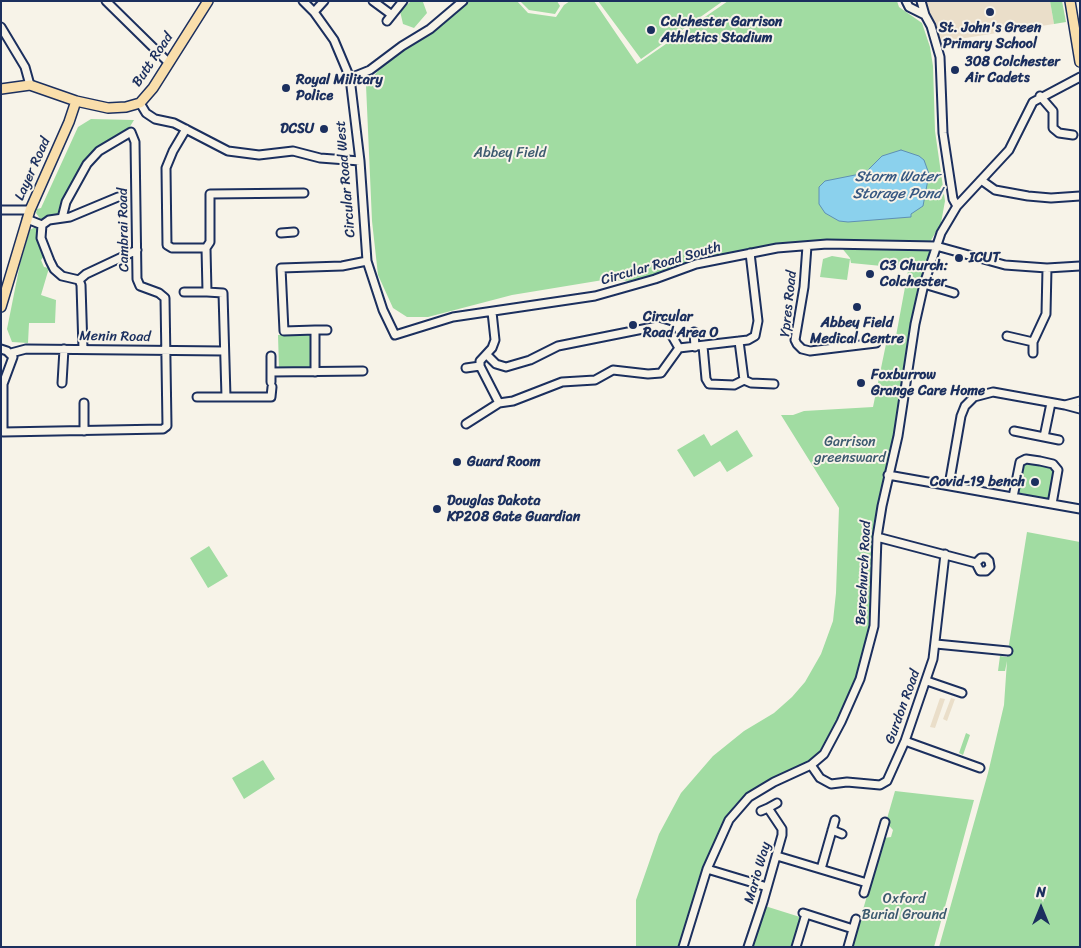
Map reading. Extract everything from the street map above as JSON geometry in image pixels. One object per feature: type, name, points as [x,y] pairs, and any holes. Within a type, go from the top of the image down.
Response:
[{"type":"main road","name":"Butt Road","points":[[30,85],[76,101],[108,108],[126,107],[140,103],[153,88],[208,1]]},
{"type":"main road","points":[[1070,1],[1078,30],[1074,35],[1080,62]]},
{"type":"main road","points":[[1,88],[30,85]]},
{"type":"main road","name":"Layer Road","points":[[1,307],[4,286],[29,214],[69,122],[76,101]]},
{"type":"street","points":[[106,1],[169,63]]},
{"type":"street","name":"Circular Road West","points":[[303,1],[314,12],[334,40],[350,78],[360,161],[367,261],[383,310],[395,335]]},
{"type":"street","points":[[314,12],[324,1]]},
{"type":"street","points":[[373,1],[389,18],[403,1]]},
{"type":"street","points":[[350,78],[370,70],[402,46],[430,29],[463,1]]},
{"type":"street","points":[[906,1],[909,7],[925,15]]},
{"type":"street","points":[[921,1],[940,57],[942,133],[953,199],[957,206]]},
{"type":"street","points":[[1,27],[25,67],[30,85]]},
{"type":"street","name":"Berechurch Road","points":[[683,947],[707,870],[729,820],[749,797],[774,782],[811,766],[824,754],[841,722],[866,661],[874,626],[877,537],[888,475],[898,436],[912,343],[924,284],[941,233],[957,206],[1009,150],[1033,102],[1040,96],[1080,77]]},
{"type":"street","points":[[1040,96],[1053,111],[1050,127],[1059,133],[1073,135]]},
{"type":"street","points":[[140,103],[146,113],[155,119],[174,123],[217,147],[240,154],[293,151],[320,158],[360,161]]},
{"type":"street","points":[[186,129],[173,151],[166,168],[167,245],[172,248],[206,248]]},
{"type":"street","name":"Cambrai Road","points":[[62,218],[66,202],[79,176],[93,156],[131,132],[135,142],[137,279],[140,286],[159,293],[165,298],[166,426],[163,430],[84,431]]},
{"type":"street","points":[[981,180],[995,190],[1028,196],[1051,198],[1080,196]]},
{"type":"street","points":[[207,292],[206,248],[210,242],[210,194],[304,193]]},
{"type":"street","points":[[42,225],[49,220],[70,217],[118,197]]},
{"type":"street","points":[[1,210],[29,214],[42,225]]},
{"type":"street","points":[[42,225],[41,238],[54,269],[62,276],[78,280],[81,285],[83,349]]},
{"type":"street","points":[[281,233],[294,232]]},
{"type":"street","name":"Circular Road South","points":[[395,335],[437,321],[594,296],[655,279],[696,264],[750,253],[807,246],[836,244],[936,246],[1005,265],[1047,268],[1080,266]]},
{"type":"street","name":"Ypres Road","points":[[807,246],[804,287],[795,340],[797,344],[810,351],[876,343]]},
{"type":"street","points":[[78,280],[86,274],[137,250]]},
{"type":"street","points":[[466,424],[488,414],[499,403],[512,401],[562,382],[595,380],[613,370],[648,374],[661,373],[679,348],[752,339],[756,333],[756,290],[750,253]]},
{"type":"street","points":[[327,330],[284,331],[282,268],[342,266],[367,261]]},
{"type":"street","points":[[1033,353],[1032,342],[1046,314],[1047,268]]},
{"type":"street","points":[[924,284],[954,293]]},
{"type":"street","points":[[184,292],[223,293],[226,397]]},
{"type":"street","points":[[492,312],[494,340],[487,355],[480,361],[480,366],[499,403]]},
{"type":"street","points":[[487,355],[496,364],[506,367],[530,360],[558,346],[658,326],[668,329],[679,348]]},
{"type":"street","points":[[315,330],[315,372]]},
{"type":"street","points":[[694,332],[709,384],[734,385],[744,380],[751,383],[769,382]]},
{"type":"street","points":[[1007,336],[1032,342]]},
{"type":"street","points":[[740,341],[744,380]]},
{"type":"street","points":[[1,349],[14,353],[3,384],[3,432],[84,431],[84,403]]},
{"type":"street","name":"Menin Road","points":[[14,353],[26,349],[224,351]]},
{"type":"street","name":"Menin Road","points":[[62,383],[64,349]]},
{"type":"street","points":[[197,397],[271,397],[270,356]]},
{"type":"street","points":[[466,368],[480,366]]},
{"type":"street","points":[[271,372],[363,371]]},
{"type":"street","points":[[949,485],[963,411],[974,397],[993,392],[1080,409]]},
{"type":"street","points":[[1065,405],[1080,400]]},
{"type":"street","points":[[1044,437],[1051,403]]},
{"type":"street","points":[[1014,431],[1059,440]]},
{"type":"street","points":[[1013,497],[1018,464],[1026,459],[1034,460],[1053,464],[1058,470],[1052,504]]},
{"type":"street","points":[[888,475],[1080,509]]},
{"type":"street","points":[[877,537],[976,563]]},
{"type":"street","name":"Gurdon Road","points":[[811,766],[820,778],[831,784],[848,782],[880,785],[888,781],[927,681],[936,644],[945,554]]},
{"type":"street","points":[[936,644],[1008,651]]},
{"type":"street","points":[[927,681],[962,693]]},
{"type":"street","points":[[905,741],[980,768]]},
{"type":"street","name":"Mario Way","points":[[748,947],[776,856],[782,829],[764,809],[777,802]]},
{"type":"street","points":[[821,869],[834,820]]},
{"type":"street","points":[[864,893],[886,833],[885,822]]},
{"type":"street","points":[[832,830],[842,834]]},
{"type":"street","points":[[776,856],[867,883]]},
{"type":"street","points":[[707,870],[767,887]]},
{"type":"street","points":[[796,947],[804,914],[853,929]]},
{"type":"street","points":[[848,947],[856,919]]},
{"type":"shaded area","name":"St. John's Green Primary School","points":[[924,1],[1050,1],[1054,24],[940,42]]},
{"type":"shaded area","points":[[940,698],[945,699],[935,728],[930,727]]},
{"type":"shaded area","points":[[951,698],[955,699],[947,721],[943,719]]},
{"type":"green space","name":"Abbey Field","points":[[462,1],[517,1],[528,13],[556,17],[564,5],[570,1],[594,1],[637,64],[728,1],[897,1],[899,7],[922,23],[930,47],[933,66],[935,131],[945,201],[941,223],[930,242],[819,240],[768,246],[692,262],[635,281],[603,280],[512,295],[428,317],[407,317],[393,308],[378,275],[372,221],[366,85],[394,52]]},
{"type":"green space","points":[[520,1],[557,1],[560,6],[555,14],[529,10]]},
{"type":"green space","name":"Colchester Garrison Athletics Stadium","points":[[598,1],[723,1],[641,59]]},
{"type":"green space","points":[[1050,1],[1062,1],[1066,22],[1054,24]]},
{"type":"green space","points":[[410,2],[423,2],[427,13],[414,28],[403,24],[400,11]]},
{"type":"green space","points":[[91,119],[134,120],[126,133],[94,151],[77,173],[58,215],[46,221],[41,220],[36,213],[37,209],[41,208],[78,127]]},
{"type":"green space","points":[[35,227],[39,228],[45,255],[41,260],[44,267],[49,268],[41,295],[56,300],[55,323],[29,323],[28,343],[12,342],[7,329],[20,264],[30,230]]},
{"type":"green space","name":"Garrison greensward","points":[[841,247],[932,248],[886,475],[873,626],[865,659],[853,689],[819,753],[811,761],[774,777],[748,793],[734,806],[702,871],[678,947],[636,947],[636,900],[659,834],[681,793],[713,756],[744,731],[774,713],[792,697],[805,682],[821,654],[833,621],[836,593],[839,508],[781,415],[793,415],[804,411],[873,407],[886,344],[896,336],[908,271],[892,267],[851,263],[850,258]]},
{"type":"green space","points":[[832,256],[850,259],[847,280],[820,277],[823,259]]},
{"type":"green space","points":[[278,335],[312,335],[312,369],[279,369]]},
{"type":"green space","points":[[737,430],[753,456],[727,472],[720,461],[694,477],[677,450],[704,434],[711,446]]},
{"type":"green space","points":[[1026,460],[1056,468],[1050,499],[1015,492],[1019,467]]},
{"type":"green space","points":[[1027,532],[1080,542],[1080,947],[939,947],[988,773],[1004,705],[1007,661],[1005,671],[998,671],[1000,656],[1007,657]]},
{"type":"green space","points":[[209,546],[228,576],[208,588],[190,558]]},
{"type":"green space","points":[[966,733],[970,735],[963,755],[959,753]]},
{"type":"green space","points":[[263,760],[275,779],[244,799],[232,778]]},
{"type":"green space","name":"Oxford Burial Ground","points":[[895,791],[974,800],[934,947],[852,947],[884,838],[891,837],[893,830],[886,822]]},
{"type":"green space","points":[[765,906],[800,917],[802,922],[794,947],[754,947],[751,940],[761,908]]},
{"type":"water","name":"Storm Water Storage Pond","points":[[901,150],[919,156],[924,160],[929,174],[923,206],[911,214],[911,217],[848,222],[839,221],[825,213],[819,204],[819,187],[825,181],[865,173],[882,156]]},
{"type":"place","name":"St. John's Green Primary School","points":[[990,12]]},
{"type":"place","name":"Colchester Garrison Athletics Stadium","points":[[651,30]]},
{"type":"place","name":"308 Colchester Air Cadets","points":[[955,70]]},
{"type":"place","name":"Royal Military Police","points":[[286,88]]},
{"type":"place","name":"DCSU","points":[[324,129]]},
{"type":"place","name":"ICUT","points":[[959,258]]},
{"type":"place","name":"C3 Church: Colchester","points":[[870,274]]},
{"type":"place","name":"Abbey Field Medical Centre","points":[[857,307]]},
{"type":"place","name":"Circular Road Area O","points":[[633,325]]},
{"type":"place","name":"Foxburrow Grange Care Home","points":[[861,383]]},
{"type":"place","name":"Guard Room","points":[[457,462]]},
{"type":"place","name":"Covid-19 bench","points":[[1035,482]]},
{"type":"place","name":"Douglas Dakota KP208 Gate Guardian","points":[[437,509]]}]
